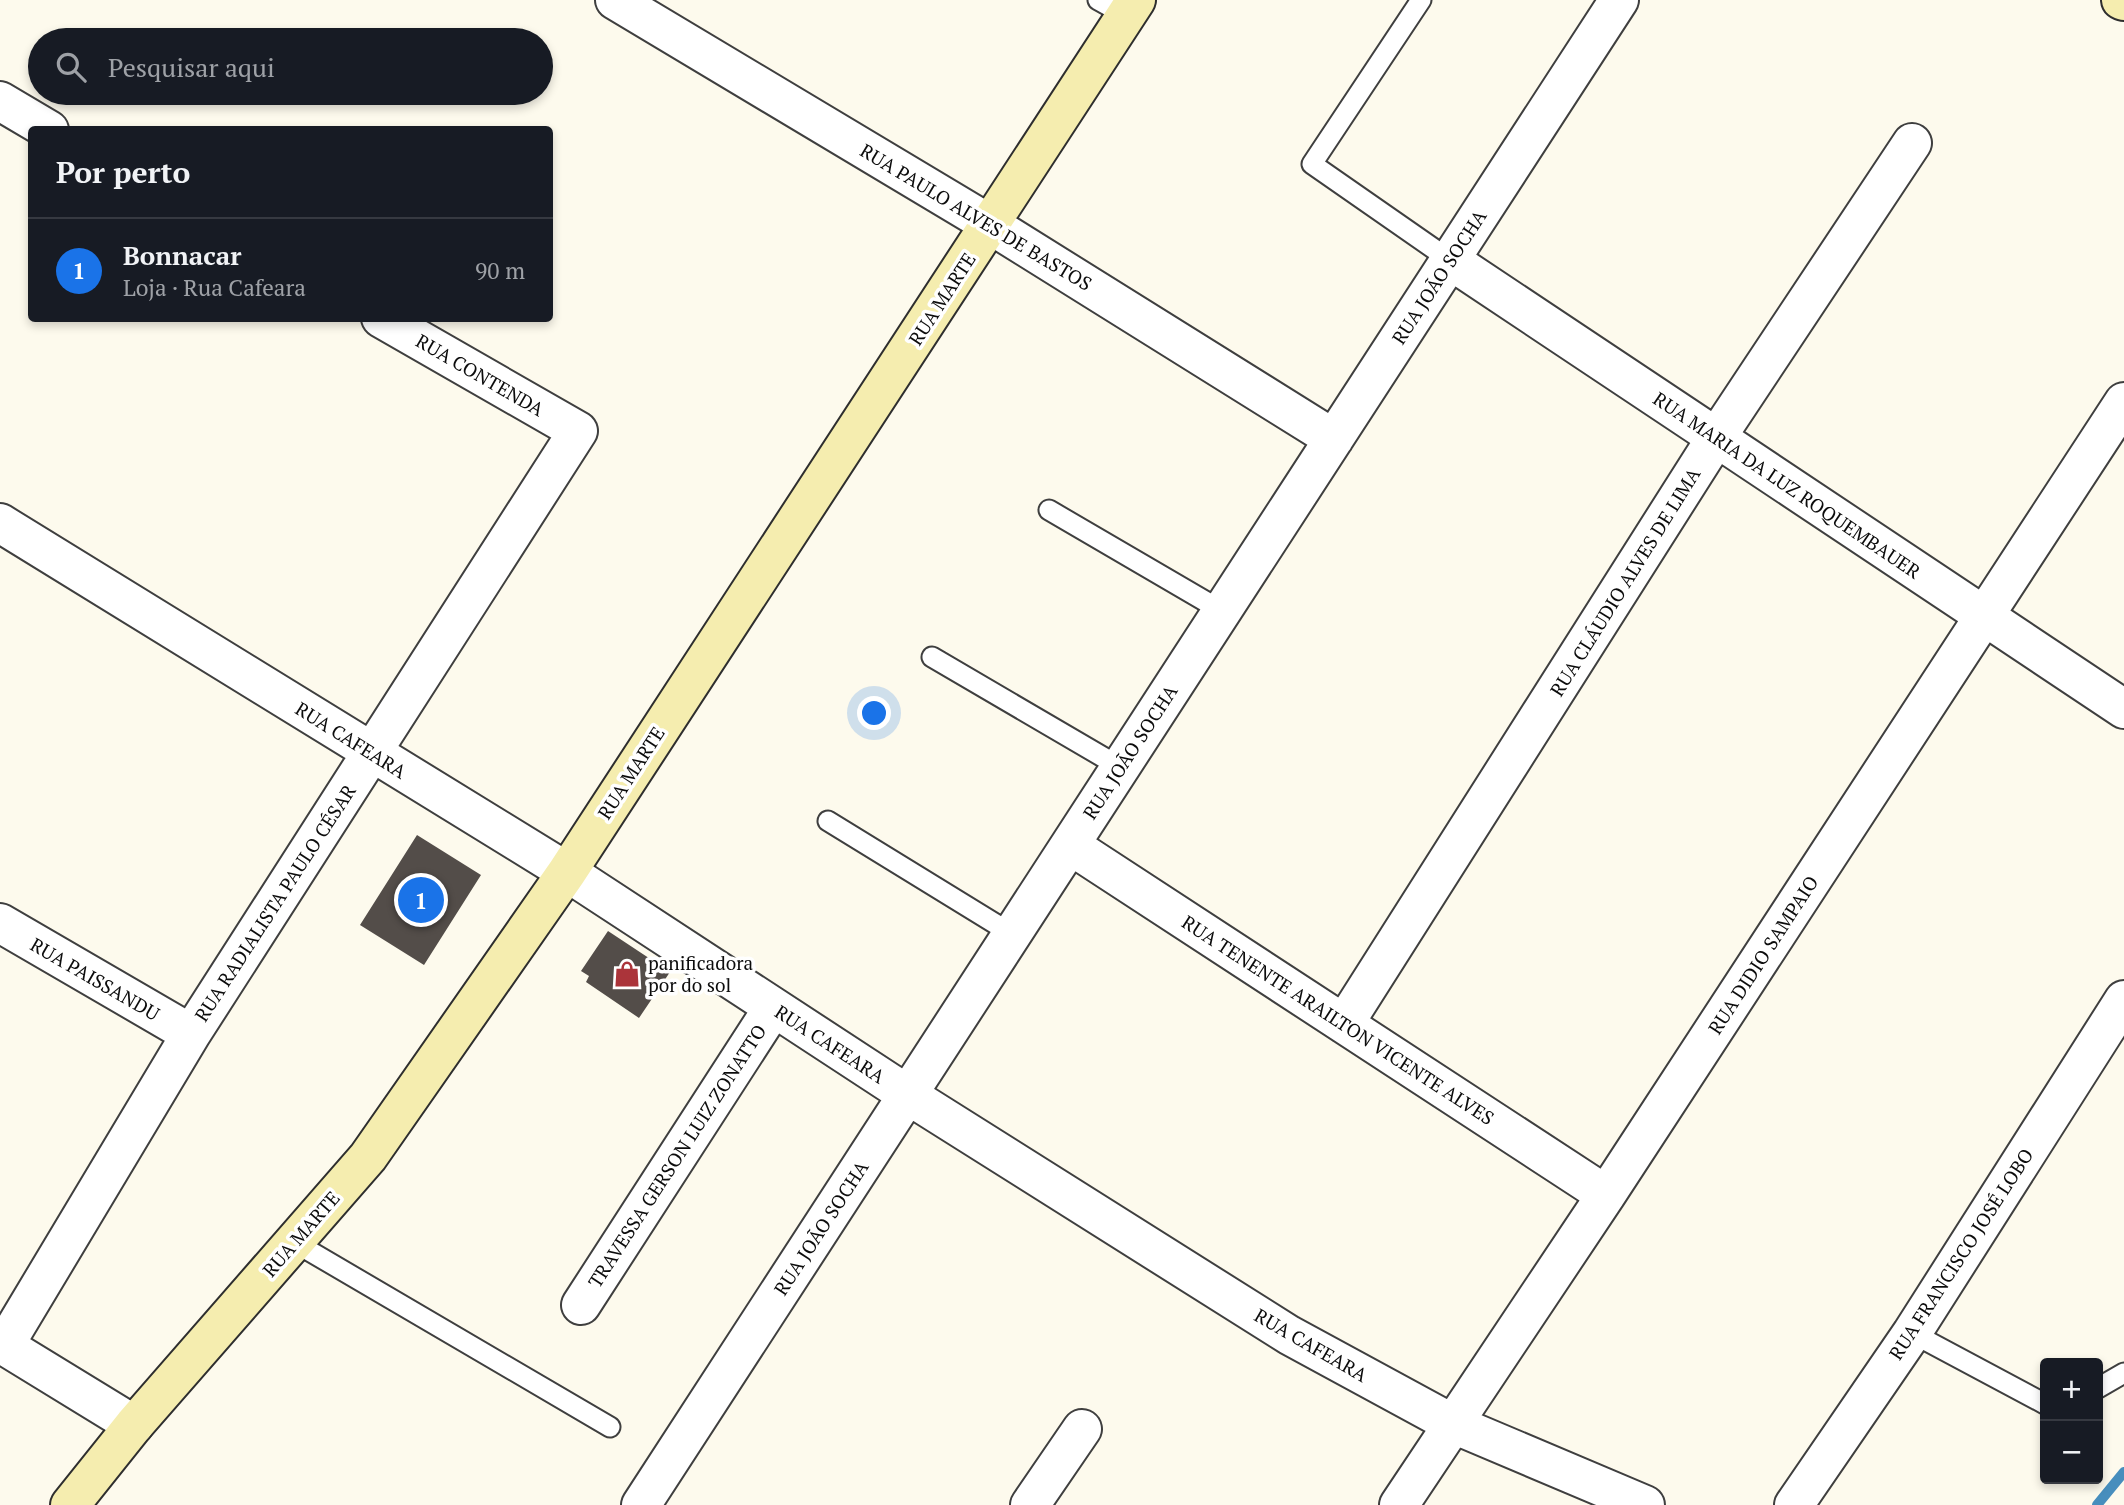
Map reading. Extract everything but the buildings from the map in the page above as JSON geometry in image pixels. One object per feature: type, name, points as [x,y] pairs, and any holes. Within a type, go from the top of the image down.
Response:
[{"type":"street","name":"RUA PAULO ALVES DE BASTOS","points":[[615,0],[991,225],[1334,439]]},
{"type":"street","name":"RUA JOÃO SOCHA","points":[[641,1505],[1619,0]]},
{"type":"street","name":"RUA MARTE","points":[[70,1505],[134,1425],[368,1157],[567,872],[991,225],[1120,5]]},
{"type":"street","points":[[0,102],[42,126]]},
{"type":"street","name":"RUA CLÁUDIO ALVES DE LIMA","points":[[1344,1024],[1716,438],[1912,143]]},
{"type":"street","name":"RUA MARIA DA LUZ ROQUEMBAUER","points":[[1450,260],[2124,709]]},
{"type":"street","name":"RUA CONTENDA","points":[[388,322],[578,431]]},
{"type":"street","name":"RUA DIDIO SAMPAIO","points":[[1399,1505],[1451,1423],[1606,1195],[2124,402]]},
{"type":"street","name":"RUA RADIALISTA PAULO CÉSAR","points":[[2,1344],[191,1034],[578,431]]},
{"type":"street","name":"RUA CAFEARA","points":[[0,523],[567,872],[908,1095],[1289,1335],[1451,1423],[1644,1505]]},
{"type":"street","name":"RUA TENENTE ARAILTON VICENTE ALVES","points":[[1070,845],[1606,1195]]},
{"type":"street","name":"RUA PAISSANDU","points":[[0,923],[191,1034]]},
{"type":"street","name":"RUA FRANCISCO JOSÉ LOBO","points":[[1794,1505],[1912,1333],[2124,1000]]},
{"type":"street","name":"TRAVESSA GERSON LUIZ ZONATTO","points":[[581,1305],[773,1008]]},
{"type":"street","points":[[2,1344],[134,1425]]},
{"type":"street","points":[[1030,1505],[1082,1429]]},
{"type":"lane","points":[[1421,0],[1312,164],[1450,260]]},
{"type":"lane","points":[[1049,510],[1222,611]]},
{"type":"lane","points":[[932,657],[1120,767]]},
{"type":"lane","points":[[828,821],[1012,934]]},
{"type":"lane","points":[[294,1242],[610,1427]]},
{"type":"lane","points":[[1912,1333],[2040,1401]]},
{"type":"lane","points":[[2103,1385],[2124,1373]]},
{"type":"waterway","points":[[2097,1505],[2124,1472]]},
{"type":"place","name":"Bonnacar","points":[[421,900]]},
{"type":"place","name":"panificadora por do sol","points":[[627,974]]}]
